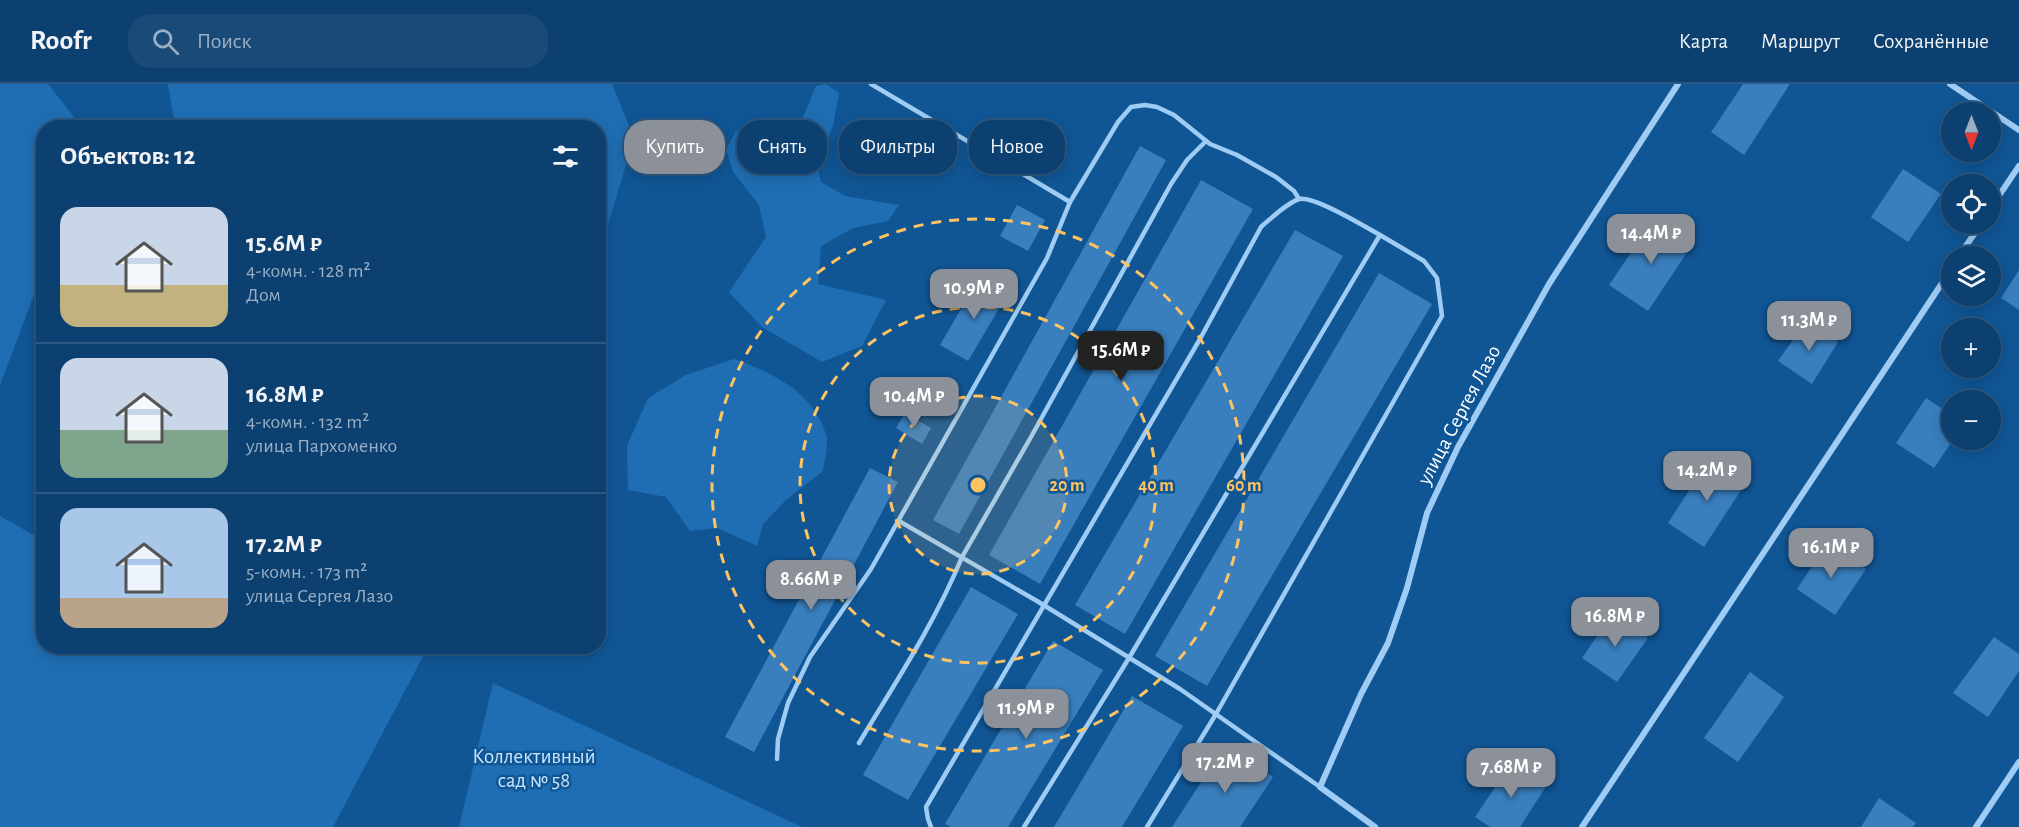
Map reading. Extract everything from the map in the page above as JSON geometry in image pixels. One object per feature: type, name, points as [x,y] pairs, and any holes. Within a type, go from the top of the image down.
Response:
[{"type":"street","name":"улица Сергея Лазо","points":[[1320,787],[1360,694],[1388,643],[1407,588],[1426,513],[1458,447],[1548,284],[1678,84]]},
{"type":"street","points":[[1950,84],[2019,130]]},
{"type":"street","points":[[2001,193],[2019,166]]},
{"type":"street","points":[[1582,827],[1941,285]]},
{"type":"street","points":[[1976,827],[2019,762]]},
{"type":"street","points":[[1320,787],[1375,827]]},
{"type":"lane","points":[[871,84],[1070,202]]},
{"type":"lane","points":[[777,759],[778,739],[788,703],[810,657],[871,569],[1047,258],[1070,202],[1118,122],[1131,107],[1145,105],[1157,107],[1174,115],[1206,141],[1276,177],[1294,191],[1299,199]]},
{"type":"lane","points":[[859,743],[928,626],[954,578],[962,557],[1031,438],[1171,184],[1187,160],[1206,141]]},
{"type":"lane","points":[[931,827],[926,807],[1200,339],[1261,227],[1272,216],[1299,199],[1307,199],[1334,210],[1424,261],[1437,278],[1442,316],[1216,714],[1147,827]]},
{"type":"lane","points":[[1024,827],[1129,658],[1380,235]]},
{"type":"lane","points":[[899,520],[1180,689],[1320,787]]},
{"type":"green space","points":[[0,84],[48,84],[76,120],[36,120],[36,290],[0,385]]},
{"type":"green space","points":[[168,84],[612,84],[627,120],[624,120],[624,171],[606,232],[606,120],[174,120]]},
{"type":"green space","points":[[826,84],[839,93],[833,126],[827,141],[827,120],[802,120],[816,86]]},
{"type":"green space","points":[[736,131],[737,174],[819,174],[821,182],[845,196],[899,205],[888,221],[853,228],[821,246],[818,284],[886,300],[862,346],[822,362],[762,327],[729,292],[766,237],[759,205],[733,172],[726,149]]},
{"type":"green space","points":[[734,359],[777,378],[801,395],[820,419],[827,438],[823,471],[786,500],[763,524],[757,546],[717,528],[690,531],[666,497],[628,490],[627,446],[648,398],[686,375]]},
{"type":"green space","points":[[0,516],[36,536],[36,654],[424,654],[333,827],[0,827]]},
{"type":"green space","name":"Коллективный сад № 58","points":[[493,683],[802,827],[459,827]]},
{"type":"building","points":[[1743,84],[1790,84],[1744,155],[1711,132]]},
{"type":"building","points":[[1140,146],[1166,160],[959,534],[933,520]]},
{"type":"building","points":[[1903,169],[1941,194],[1908,242],[1871,217]]},
{"type":"building","points":[[1201,180],[1253,209],[1040,584],[989,555]]},
{"type":"building","points":[[1017,205],[1045,220],[1028,251],[1000,236]]},
{"type":"building","points":[[1654,219],[1692,245],[1648,311],[1609,285]]},
{"type":"building","points":[[1295,230],[1343,256],[1125,634],[1075,605]]},
{"type":"building","points":[[2019,270],[2019,310],[2001,298]]},
{"type":"building","points":[[1379,273],[1432,304],[1207,686],[1155,656]]},
{"type":"building","points":[[979,278],[1007,295],[968,361],[940,345]]},
{"type":"building","points":[[1807,320],[1838,342],[1812,384],[1778,361]]},
{"type":"building","points":[[1926,398],[1941,408],[1941,450],[1946,450],[1934,468],[1896,443]]},
{"type":"building","points":[[905,413],[931,428],[922,444],[896,428]]},
{"type":"building","points":[[1710,458],[1747,481],[1704,547],[1668,523]]},
{"type":"building","points":[[870,468],[898,482],[754,752],[725,737]]},
{"type":"building","points":[[1827,544],[1866,569],[1835,615],[1797,589]]},
{"type":"building","points":[[971,587],[1018,614],[908,800],[863,775]]},
{"type":"building","points":[[1613,613],[1648,638],[1617,682],[1582,658]]},
{"type":"building","points":[[1994,637],[2019,654],[2019,671],[1988,717],[1953,693]]},
{"type":"building","points":[[1053,641],[1103,670],[1008,827],[951,827],[945,824]]},
{"type":"building","points":[[1750,672],[1784,697],[1738,762],[1704,738]]},
{"type":"building","points":[[1132,696],[1183,726],[1122,827],[1054,827]]},
{"type":"building","points":[[1224,747],[1273,777],[1240,827],[1172,827]]},
{"type":"building","points":[[1512,762],[1547,785],[1520,827],[1490,827],[1475,817]]},
{"type":"building","points":[[1879,798],[1916,823],[1913,827],[1861,827]]}]
